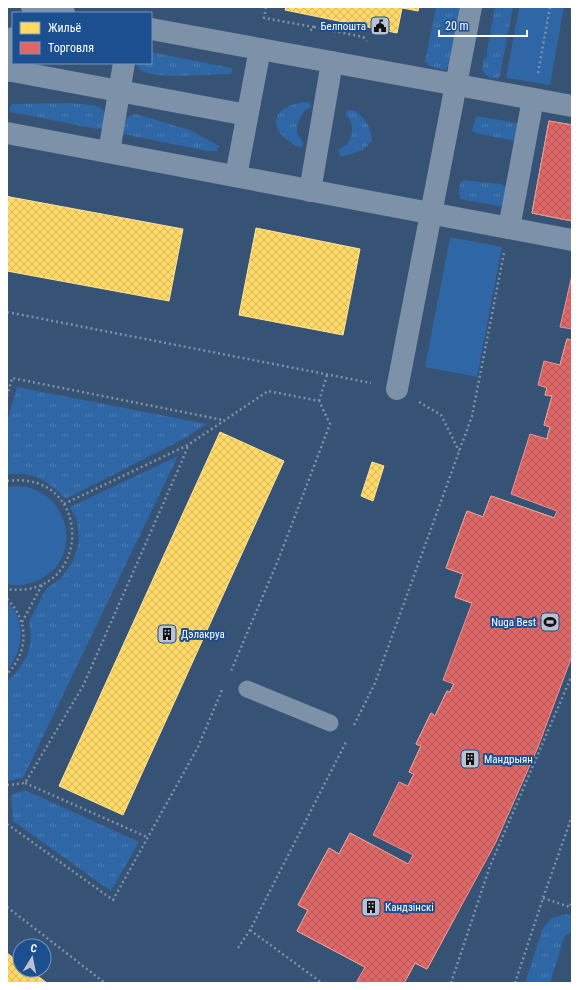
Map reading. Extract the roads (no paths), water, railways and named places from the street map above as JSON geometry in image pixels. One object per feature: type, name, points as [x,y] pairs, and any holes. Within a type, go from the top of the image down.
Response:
[{"type":"street","points":[[32,7],[59,12]]},
{"type":"street","points":[[397,389],[471,7]]},
{"type":"street","points":[[152,29],[572,106]]},
{"type":"street","points":[[12,43],[7,70],[247,115]]},
{"type":"street","points":[[236,176],[260,49]]},
{"type":"street","points":[[310,190],[332,62]]},
{"type":"street","points":[[109,152],[124,64]]},
{"type":"street","points":[[509,228],[533,99]]},
{"type":"street","points":[[7,133],[572,240]]},
{"type":"lane","points":[[247,689],[330,723]]},
{"type":"place","name":"Белпошта","points":[[380,26]]},
{"type":"place","name":"Nuga Best","points":[[550,622]]},
{"type":"place","name":"Дэлакруа","points":[[167,634]]},
{"type":"place","name":"Мандрыян","points":[[470,759]]},
{"type":"place","name":"Кандзінскі","points":[[371,907]]}]
